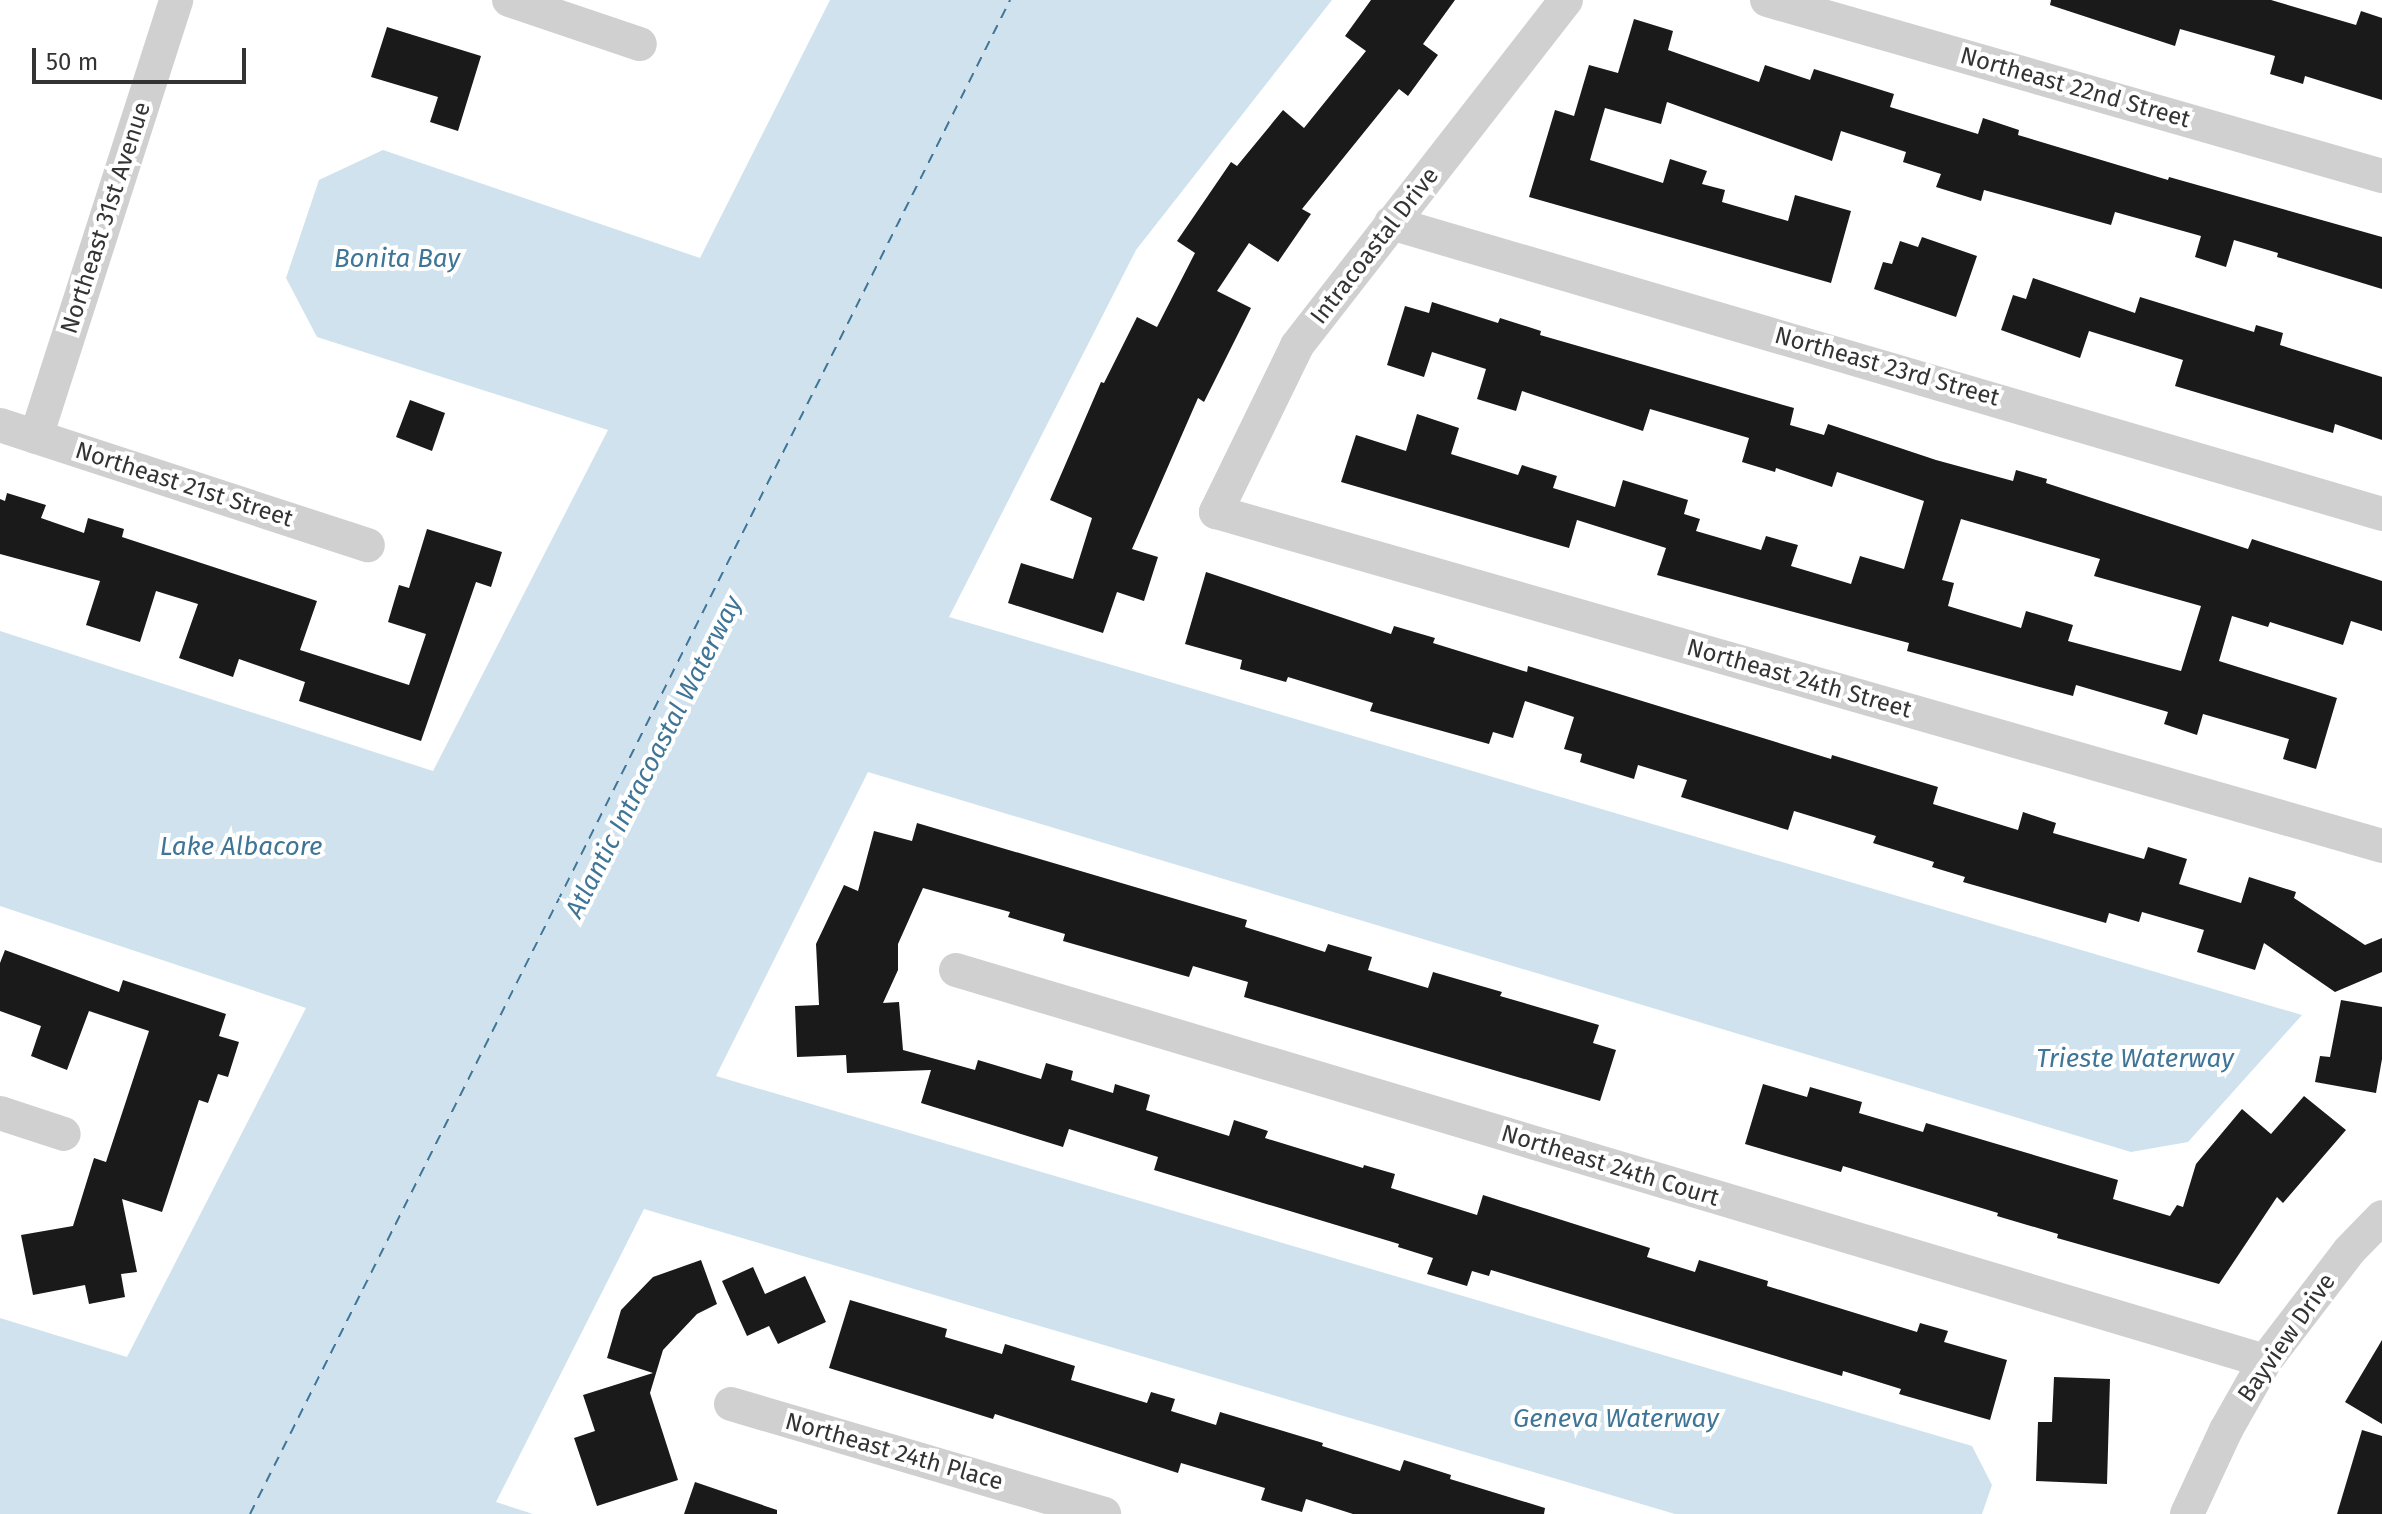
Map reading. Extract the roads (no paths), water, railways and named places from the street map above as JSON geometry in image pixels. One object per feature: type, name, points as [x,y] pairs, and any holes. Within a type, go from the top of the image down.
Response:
[{"type":"street","name":"Northeast 31st Avenue","points":[[36,437],[176,0]]},
{"type":"street","points":[[509,0],[640,44]]},
{"type":"street","name":"Intracoastal Drive","points":[[1216,512],[1297,346],[1566,0]]},
{"type":"street","name":"Northeast 22nd Street","points":[[1767,0],[2382,176]]},
{"type":"street","name":"Northeast 23rd Street","points":[[1391,223],[2382,514]]},
{"type":"street","name":"Northeast 21st Street","points":[[0,425],[368,545]]},
{"type":"street","name":"Northeast 24th Street","points":[[1216,512],[2382,846]]},
{"type":"street","name":"Northeast 24th Court","points":[[956,970],[2265,1361]]},
{"type":"street","points":[[0,1113],[64,1134]]},
{"type":"street","name":"Bayview Drive","points":[[2187,1514],[2226,1430],[2265,1361],[2349,1251],[2382,1217]]},
{"type":"street","name":"Northeast 24th Place","points":[[731,1404],[1104,1514]]},
{"type":"water","points":[[830,0],[1332,0],[1136,250],[949,617],[2302,1015],[2188,1142],[2131,1152],[868,772],[716,1076],[1972,1446],[1992,1485],[1982,1514],[1675,1514],[644,1209],[496,1502],[533,1514],[0,1514],[0,1318],[127,1357],[306,1008],[0,906],[0,631],[433,771],[608,430],[317,337],[286,278],[319,180],[383,150],[700,258]]},
{"type":"water label","name":"Bonita Bay","points":[[397,259]]},
{"type":"water label","name":"Atlantic Intracoastal Waterway","points":[[654,757]]},
{"type":"water label","name":"Lake Albacore","points":[[241,847]]},
{"type":"water label","name":"Trieste Waterway","points":[[2135,1059]]},
{"type":"water label","name":"Geneva Waterway","points":[[1616,1419]]}]
